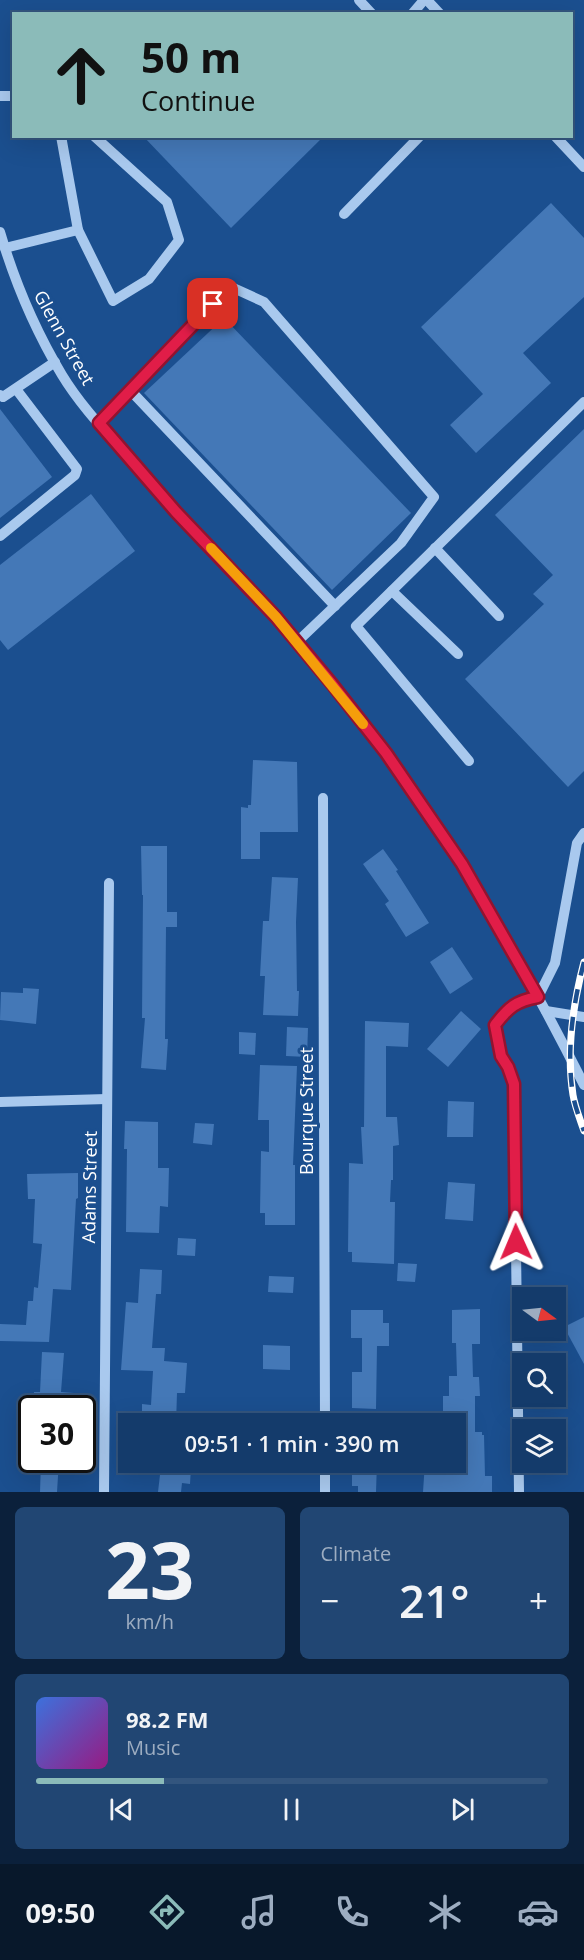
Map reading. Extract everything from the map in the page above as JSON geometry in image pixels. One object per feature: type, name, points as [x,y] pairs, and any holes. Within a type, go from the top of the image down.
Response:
[{"type":"street","points":[[359,0],[370,12]]},
{"type":"street","points":[[414,12],[426,0],[438,12]]},
{"type":"street","points":[[61,138],[78,230],[113,301],[148,279],[179,240],[167,202],[96,138]]},
{"type":"street","points":[[345,214],[418,138]]},
{"type":"street","points":[[557,138],[584,167]]},
{"type":"street","points":[[5,248],[78,230]]},
{"type":"street","name":"Glenn Street","points":[[0,232],[15,281],[62,376],[99,423],[176,512],[276,617],[386,753],[462,864],[546,1011],[584,1085]]},
{"type":"street","points":[[99,423],[229,286],[264,303],[434,497],[401,543],[297,642]]},
{"type":"street","points":[[0,394],[3,397],[55,362]]},
{"type":"street","points":[[0,536],[75,475],[76,469],[16,389]]},
{"type":"street","points":[[130,390],[335,606]]},
{"type":"street","points":[[469,761],[356,626],[584,402]]},
{"type":"street","points":[[435,548],[499,616]]},
{"type":"street","points":[[392,591],[458,654]]},
{"type":"street","name":"Bourque Street","points":[[322,798],[325,1413]]},
{"type":"street","points":[[519,1492],[514,1084],[501,1056],[495,1025],[504,1012],[519,1001],[538,997],[555,963],[577,843],[584,833]]},
{"type":"street","name":"Adams Street","points":[[104,1492],[109,883]]},
{"type":"street","points":[[546,1011],[584,1017]]},
{"type":"street","points":[[0,1102],[107,1099]]},
{"type":"street","points":[[325,1473],[326,1492]]},
{"type":"building","points":[[145,138],[322,138],[231,228]]},
{"type":"building","points":[[551,203],[584,238],[584,297],[523,353],[551,383],[476,453],[450,425],[483,394],[421,327]]},
{"type":"building","points":[[224,318],[411,513],[332,590],[144,393]]},
{"type":"building","points":[[0,409],[52,477],[0,518]]},
{"type":"building","points":[[584,429],[584,771],[568,787],[465,679],[544,604],[533,594],[553,575],[495,515]]},
{"type":"building","points":[[91,494],[135,551],[8,650],[0,640],[0,565]]},
{"type":"building","points":[[253,760],[297,762],[298,832],[260,832],[260,859],[241,859],[241,807],[248,808],[248,805],[251,805]]},
{"type":"building","points":[[141,846],[167,846],[167,912],[177,912],[177,927],[166,927],[165,1039],[168,1039],[166,1070],[141,1068],[145,1018],[142,1018]]},
{"type":"building","points":[[383,849],[429,923],[406,937],[385,904],[389,901],[363,864]]},
{"type":"building","points":[[272,877],[298,878],[296,922],[298,1016],[263,1015],[265,976],[260,976],[263,921],[269,921]]},
{"type":"building","points":[[452,947],[473,979],[450,994],[430,962]]},
{"type":"building","points":[[23,988],[39,989],[36,1024],[0,1020],[1,992],[23,993]]},
{"type":"building","points":[[461,1011],[481,1029],[448,1067],[427,1049]]},
{"type":"building","points":[[365,1021],[409,1023],[408,1047],[386,1046],[386,1117],[397,1117],[399,1145],[393,1146],[393,1180],[391,1180],[390,1202],[395,1202],[394,1264],[352,1262],[352,1252],[348,1252],[349,1163],[363,1164],[361,1127],[364,1127]]},
{"type":"building","points":[[287,1027],[308,1028],[307,1057],[286,1056]]},
{"type":"building","points":[[239,1032],[256,1033],[255,1055],[239,1054]]},
{"type":"building","points":[[260,1065],[297,1066],[293,1165],[295,1165],[295,1225],[265,1225],[265,1213],[260,1213],[261,1151],[269,1152],[269,1120],[258,1120]]},
{"type":"building","points":[[448,1101],[474,1102],[473,1137],[447,1137]]},
{"type":"building","points":[[125,1121],[158,1122],[158,1168],[169,1168],[168,1207],[160,1206],[159,1233],[126,1232]]},
{"type":"building","points":[[195,1123],[214,1124],[212,1145],[193,1143]]},
{"type":"building","points":[[78,1173],[71,1290],[53,1289],[49,1342],[0,1341],[0,1324],[26,1325],[28,1301],[33,1301],[34,1287],[38,1288],[42,1244],[33,1243],[35,1199],[28,1199],[27,1174]]},
{"type":"building","points":[[448,1182],[475,1184],[473,1221],[445,1219]]},
{"type":"building","points":[[178,1238],[196,1239],[195,1256],[177,1255]]},
{"type":"building","points":[[398,1263],[417,1264],[415,1282],[397,1281]]},
{"type":"building","points":[[140,1269],[162,1270],[161,1294],[156,1294],[152,1348],[165,1348],[164,1361],[187,1363],[185,1393],[177,1393],[176,1413],[142,1413],[142,1404],[151,1405],[153,1371],[121,1370],[126,1302],[138,1303]]},
{"type":"building","points":[[269,1276],[294,1277],[293,1293],[268,1292]]},
{"type":"building","points":[[480,1309],[480,1344],[472,1344],[473,1377],[479,1377],[480,1396],[475,1396],[475,1432],[482,1432],[484,1435],[485,1476],[492,1476],[492,1492],[423,1492],[424,1473],[466,1473],[466,1413],[443,1413],[443,1396],[449,1396],[449,1376],[457,1376],[456,1343],[452,1343],[452,1310]]},
{"type":"building","points":[[351,1310],[383,1310],[383,1323],[389,1323],[389,1346],[377,1346],[376,1409],[352,1408],[352,1372],[362,1372],[362,1338],[351,1338]]},
{"type":"building","points":[[584,1317],[584,1364],[566,1331],[566,1326]]},
{"type":"building","points":[[263,1345],[290,1346],[290,1370],[263,1369]]},
{"type":"building","points":[[42,1352],[64,1353],[61,1392],[74,1393],[74,1395],[34,1395],[34,1392],[40,1392]]},
{"type":"building","points":[[41,1473],[58,1473],[57,1492],[40,1492]]},
{"type":"building","points":[[160,1473],[191,1473],[190,1484],[182,1483],[181,1492],[158,1492]]},
{"type":"building","points":[[352,1473],[377,1473],[376,1492],[358,1492],[358,1486],[352,1486]]},
{"type":"railway","points":[[584,962],[574,1011],[570,1062],[574,1100],[584,1131]]},
{"type":"slow traffic","points":[[211,548],[276,617],[363,724]]},
{"type":"route","points":[[213,304],[99,423],[176,512],[276,617],[386,753],[462,864],[538,997],[519,1001],[504,1012],[495,1025],[501,1056],[514,1084],[516,1242]]}]
